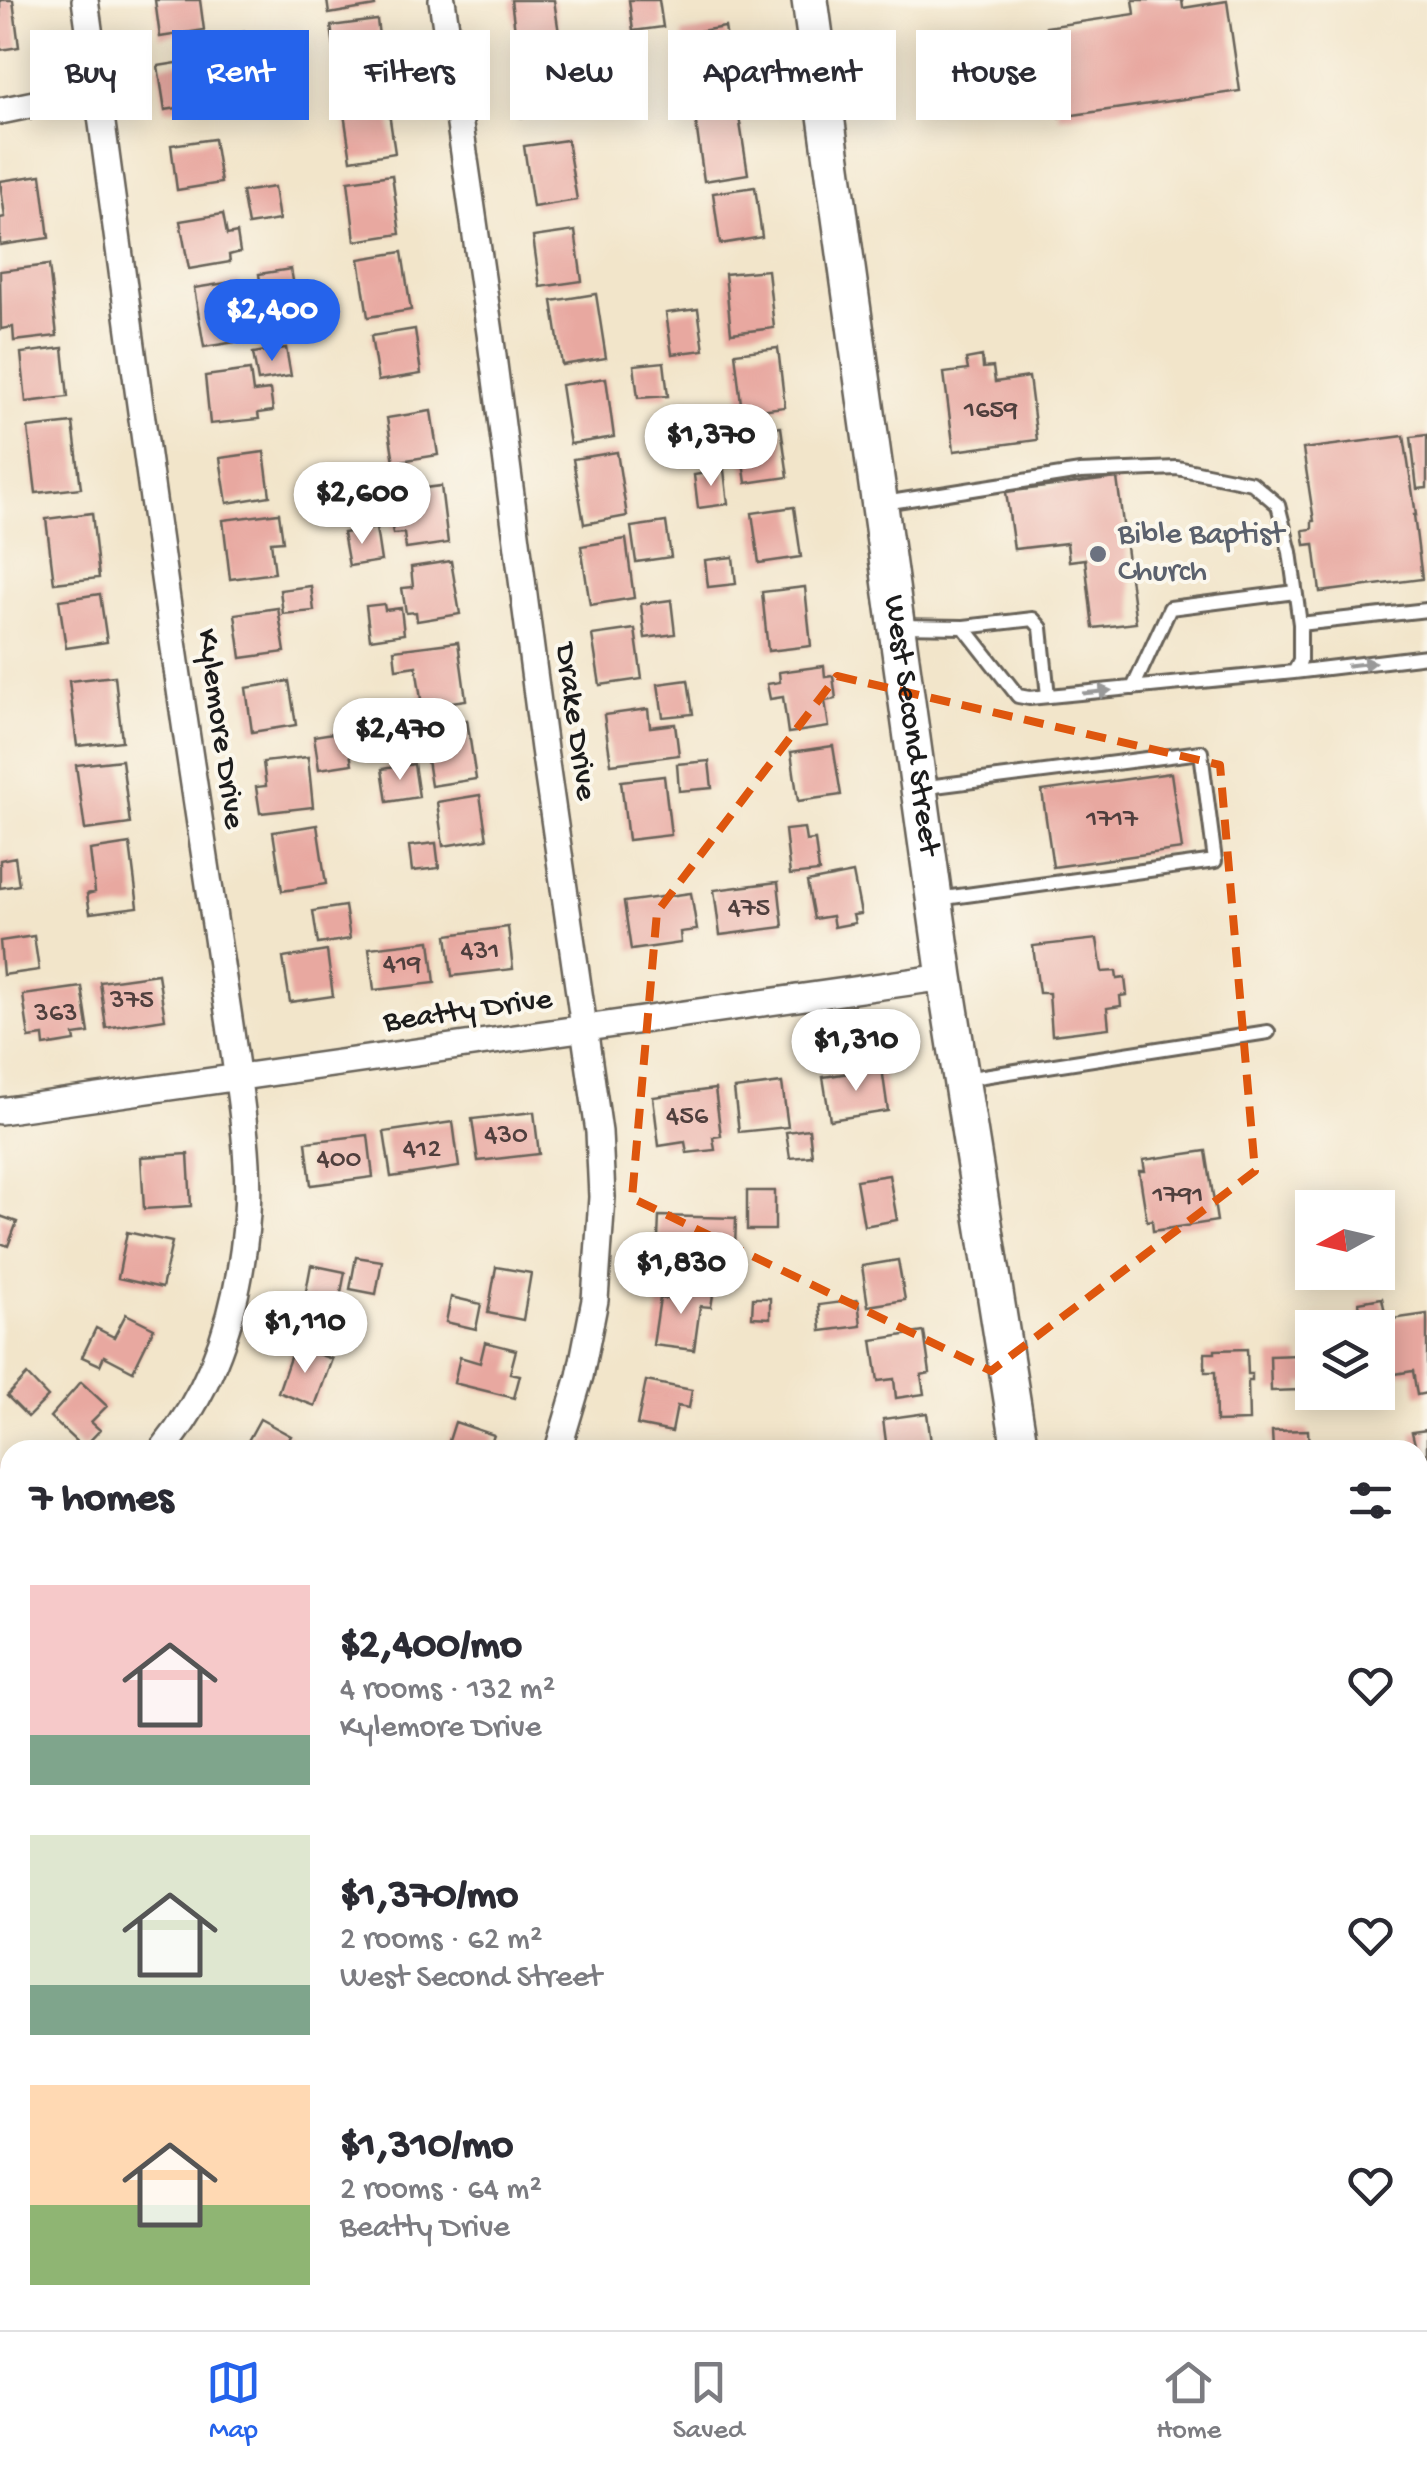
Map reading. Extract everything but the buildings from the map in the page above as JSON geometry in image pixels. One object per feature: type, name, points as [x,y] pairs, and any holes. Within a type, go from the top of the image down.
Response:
[{"type":"main road","name":"West Second Street","points":[[810,0],[945,977],[1018,1440]]},
{"type":"street","name":"Kylemore Drive","points":[[85,0],[89,30]]},
{"type":"street","name":"Drake Drive","points":[[442,0],[599,1132],[602,1197],[595,1300],[580,1376],[561,1440]]},
{"type":"street","points":[[0,110],[30,104]]},
{"type":"street","name":"Kylemore Drive","points":[[102,120],[246,1160],[248,1207],[243,1261],[232,1314],[218,1357],[169,1440]]},
{"type":"street","name":"Beatty Drive","points":[[0,1111],[945,977]]},
{"type":"lane","points":[[880,504],[1080,472],[1176,468],[1252,482],[1278,504],[1290,552],[1300,624],[1300,661],[1294,672]]},
{"type":"lane","points":[[1133,688],[1170,608],[1295,592]]},
{"type":"lane","points":[[1300,624],[1427,610]]},
{"type":"lane","points":[[897,626],[964,626],[1033,619],[1041,628],[1048,696]]},
{"type":"lane","points":[[964,626],[1018,696],[1029,698],[1427,656]]},
{"type":"lane","points":[[919,788],[1201,752],[1204,770],[1215,861],[934,900]]},
{"type":"lane","points":[[962,1079],[1268,1032]]},
{"type":"highlighted area","points":[[837,676],[1220,765],[1255,1171],[991,1371],[632,1198],[657,912]]},
{"type":"place","name":"Bible Baptist Church","points":[[1098,554]]}]
